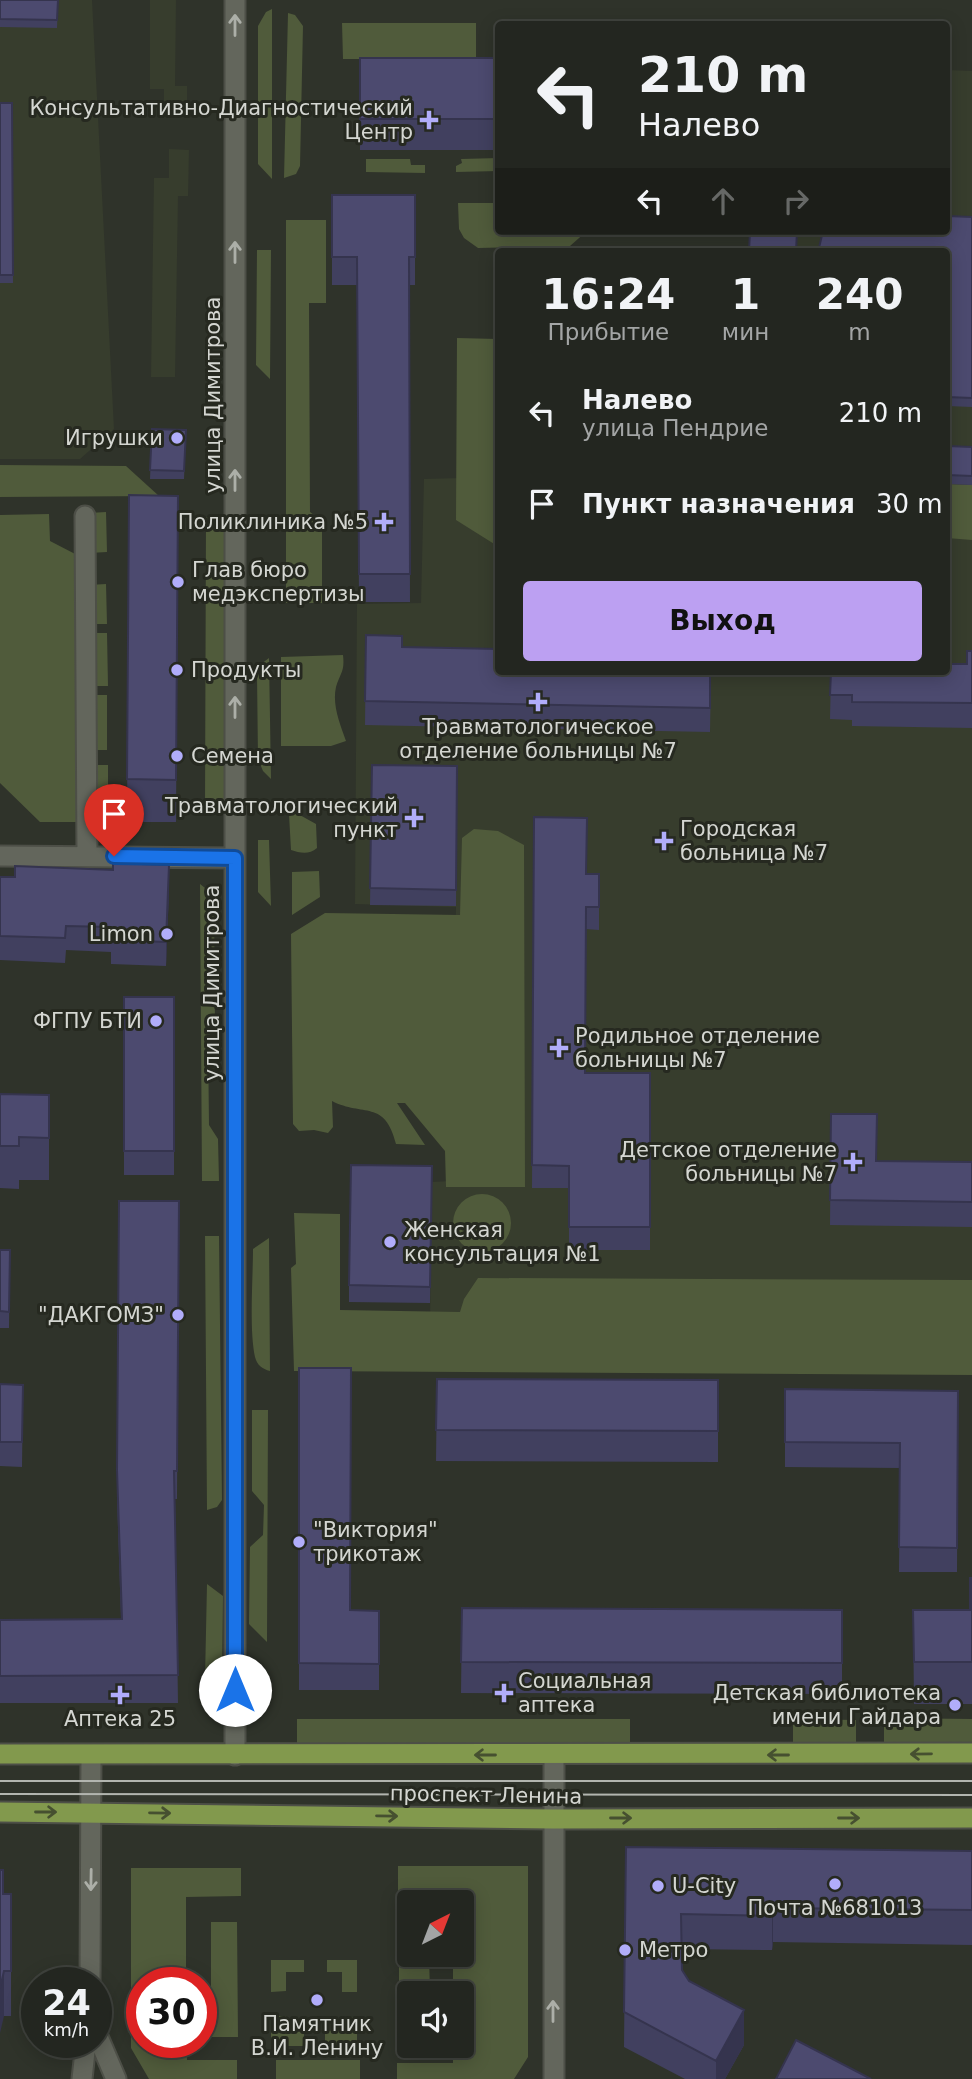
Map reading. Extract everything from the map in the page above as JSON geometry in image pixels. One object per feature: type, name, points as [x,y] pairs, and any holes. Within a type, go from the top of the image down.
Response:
[{"type":"highway","name":"проспект Ленина","points":[[0,1754],[972,1753]]},
{"type":"highway","name":"проспект Ленина","points":[[0,1812],[553,1819],[972,1818]]},
{"type":"street","name":"улица Димитрова","points":[[235,0],[235,1755]]},
{"type":"street","points":[[85,516],[87,855]]},
{"type":"street","points":[[0,856],[235,858]]},
{"type":"street","points":[[90,1967],[91,1755]]},
{"type":"street","points":[[554,1755],[554,2079]]},
{"type":"street","points":[[82,2079],[84,2058]]},
{"type":"street","points":[[107,2058],[116,2079]]},
{"type":"shaded area","points":[[0,0],[92,0],[114,429],[80,459],[0,459]]},
{"type":"shaded area","points":[[150,0],[176,0],[175,86],[187,86],[187,116],[164,115],[164,89],[150,89]]},
{"type":"shaded area","points":[[950,70],[972,71],[972,485],[950,484],[950,248],[750,248],[750,235],[950,235]]},
{"type":"shaded area","points":[[169,149],[189,150],[188,196],[178,196],[175,377],[151,377],[154,178],[169,178]]},
{"type":"shaded area","name":"Городская больница №7","points":[[495,477],[495,675],[950,675],[950,493],[972,494],[972,1327],[430,1324],[432,1182],[451,1181],[456,907],[355,904],[357,604],[421,603],[424,479]]},
{"type":"green space","points":[[272,9],[272,179],[258,164],[258,26],[266,12]]},
{"type":"green space","points":[[288,13],[295,15],[303,26],[300,166],[296,174],[284,178]]},
{"type":"green space","points":[[342,23],[476,23],[476,59],[343,59]]},
{"type":"green space","points":[[495,158],[495,171],[456,172],[456,166],[462,163],[461,159]]},
{"type":"green space","points":[[366,159],[410,159],[411,165],[425,165],[425,173],[366,172]]},
{"type":"green space","points":[[458,203],[495,203],[495,235],[582,235],[570,246],[478,248],[464,238],[459,229]]},
{"type":"green space","points":[[286,220],[326,220],[326,303],[309,303],[310,512],[322,521],[322,603],[286,603]]},
{"type":"green space","points":[[257,250],[271,250],[270,379],[256,365]]},
{"type":"green space","points":[[457,338],[495,339],[495,544],[456,520]]},
{"type":"green space","points":[[0,465],[126,466],[159,496],[0,497]]},
{"type":"green space","points":[[950,484],[972,485],[972,540],[950,538]]},
{"type":"green space","points":[[106,512],[107,552],[89,553],[89,513]]},
{"type":"green space","points":[[49,514],[50,541],[79,556],[81,822],[40,822],[0,783],[0,515]]},
{"type":"green space","points":[[206,517],[225,517],[224,809],[205,809]]},
{"type":"green space","points":[[106,584],[107,624],[90,624],[89,585]]},
{"type":"green space","points":[[89,633],[107,633],[108,686],[90,686]]},
{"type":"green space","points":[[343,655],[343,669],[336,687],[335,701],[346,741],[331,746],[281,746],[281,657]]},
{"type":"green space","points":[[269,658],[271,779],[263,771],[258,759],[257,675],[261,664]]},
{"type":"green space","points":[[90,695],[107,695],[107,750],[90,750]]},
{"type":"green space","points":[[91,765],[108,765],[108,821],[91,821]]},
{"type":"green space","points":[[289,814],[298,814],[316,824],[317,848],[301,853],[291,850]]},
{"type":"green space","points":[[474,829],[498,831],[524,845],[525,1187],[446,1187],[445,1151],[405,1103],[397,1103],[425,1145],[396,1144],[386,1121],[379,1115],[332,1101],[333,1127],[328,1133],[299,1131],[293,1124],[291,934],[325,913],[460,915],[462,838]]},
{"type":"green space","points":[[258,840],[269,840],[271,906],[258,892]]},
{"type":"green space","points":[[319,871],[320,897],[292,915],[292,872]]},
{"type":"green space","points":[[200,884],[214,895],[215,1027],[208,1037],[209,1125],[218,1139],[219,1181],[202,1181]]},
{"type":"green space","points":[[482,1194],[493,1196],[506,1207],[511,1223],[509,1234],[498,1247],[482,1252],[471,1250],[458,1239],[453,1223],[455,1212],[466,1199]]},
{"type":"green space","points":[[294,1213],[340,1214],[340,1310],[460,1312],[464,1299],[478,1278],[972,1280],[972,1375],[294,1371],[291,1268],[296,1264]]},
{"type":"green space","points":[[205,1236],[219,1236],[222,1500],[217,1507],[207,1510]]},
{"type":"green space","points":[[269,1238],[270,1371],[260,1366],[256,1360],[252,1318],[253,1249]]},
{"type":"green space","points":[[252,1410],[268,1410],[267,1642],[249,1624],[250,1547],[263,1535],[264,1505],[252,1491]]},
{"type":"green space","points":[[207,1584],[223,1596],[222,1678],[205,1678]]},
{"type":"green space","points":[[884,1718],[972,1719],[972,1743],[884,1742]]},
{"type":"green space","points":[[297,1719],[630,1719],[630,1743],[297,1743]]},
{"type":"green space","points":[[793,1719],[856,1720],[856,1744],[793,1743]]},
{"type":"green space","points":[[398,1866],[528,1866],[528,2057],[514,2079],[397,2079],[397,2063],[453,2063],[453,2058],[474,2058],[474,1981],[453,1981],[453,1967],[474,1967],[474,1890],[398,1890]]},
{"type":"green space","points":[[131,1868],[241,1868],[241,1896],[186,1897],[186,1967],[131,1967]]},
{"type":"green space","points":[[211,1922],[237,1922],[238,2037],[217,2037],[217,1967],[211,1967]]},
{"type":"green space","points":[[271,1960],[304,1960],[304,1972],[286,1972],[286,1991],[271,1992]]},
{"type":"green space","points":[[327,1960],[357,1960],[357,1992],[342,1992],[342,1972],[327,1972]]},
{"type":"green space","points":[[399,1967],[429,1967],[430,1981],[399,1981]]},
{"type":"green space","points":[[271,2016],[286,2016],[287,2031],[304,2031],[304,2046],[271,2046]]},
{"type":"green space","points":[[342,2017],[357,2017],[357,2046],[325,2046],[325,2031],[342,2030]]},
{"type":"green space","points":[[137,2058],[237,2060],[237,2079],[149,2079]]},
{"type":"green space","points":[[276,2060],[360,2060],[360,2079],[276,2079]]},
{"type":"building","points":[[0,0],[58,0],[57,20],[0,19]]},
{"type":"building","points":[[360,58],[495,58],[495,119],[360,119]]},
{"type":"building","points":[[0,103],[12,103],[13,275],[0,275]]},
{"type":"building","name":"Поликлиника №5","points":[[332,195],[415,195],[415,257],[409,257],[410,574],[359,574],[357,257],[332,257]]},
{"type":"building","points":[[950,216],[972,217],[972,398],[950,397],[950,248],[819,248],[822,235],[950,235]]},
{"type":"building","points":[[750,235],[797,235],[796,248],[749,248]]},
{"type":"building","points":[[152,429],[186,430],[184,471],[150,470]]},
{"type":"building","points":[[950,446],[972,447],[972,476],[950,475]]},
{"type":"building","points":[[129,495],[178,496],[176,780],[127,779]]},
{"type":"building","points":[[366,635],[402,636],[402,647],[495,649],[495,675],[710,675],[710,708],[365,701]]},
{"type":"building","points":[[967,651],[972,651],[972,703],[852,702],[852,695],[830,695],[831,675],[950,675],[950,664],[967,664]]},
{"type":"building","name":"Травматологический пункт","points":[[372,765],[457,766],[456,890],[370,888]]},
{"type":"building","points":[[534,817],[587,818],[586,874],[599,874],[599,907],[586,907],[585,1073],[650,1073],[650,1227],[569,1227],[569,1166],[532,1165]]},
{"type":"building","points":[[113,863],[169,865],[166,942],[111,940],[111,927],[66,926],[65,938],[0,936],[0,877],[15,877],[15,866],[113,870]]},
{"type":"building","points":[[124,997],[174,997],[174,1151],[124,1151]]},
{"type":"building","points":[[0,1094],[49,1095],[49,1138],[19,1137],[19,1146],[0,1146]]},
{"type":"building","points":[[831,1114],[877,1114],[876,1161],[972,1162],[972,1202],[830,1200]]},
{"type":"building","name":"Женская консультация №1","points":[[351,1165],[432,1166],[430,1287],[349,1285]]},
{"type":"building","points":[[119,1201],[179,1201],[177,1471],[174,1471],[178,1675],[0,1676],[0,1620],[122,1619],[117,1470]]},
{"type":"building","points":[[0,1250],[10,1250],[9,1312],[0,1311]]},
{"type":"building","points":[[299,1368],[351,1368],[350,1610],[379,1611],[379,1664],[299,1663]]},
{"type":"building","points":[[437,1379],[718,1380],[718,1431],[436,1430]]},
{"type":"building","points":[[0,1384],[23,1385],[22,1442],[0,1442]]},
{"type":"building","points":[[785,1389],[958,1391],[957,1548],[899,1547],[900,1443],[785,1442]]},
{"type":"building","points":[[970,1578],[972,1662],[914,1662],[913,1610],[970,1610]]},
{"type":"building","points":[[462,1608],[842,1610],[842,1663],[461,1662]]},
{"type":"building","points":[[626,1847],[972,1851],[972,1910],[773,1908],[772,1916],[681,1914],[682,1970],[689,1981],[744,2010],[716,2061],[624,2012]]},
{"type":"building","points":[[0,1870],[3,1870],[3,1894],[11,1894],[11,1971],[4,1971],[0,1988]]},
{"type":"building","points":[[796,2040],[871,2079],[776,2079]]},
{"type":"tram line","points":[[0,1781],[972,1781]]},
{"type":"tram line","points":[[0,1794],[972,1795]]},
{"type":"place","name":"Консультативно-Диагностический Центр","points":[[429,120]]},
{"type":"place","name":"Игрушки","points":[[177,438]]},
{"type":"place","name":"Поликлиника №5","points":[[384,522]]},
{"type":"place","name":"Глав бюро медэкспертизы","points":[[178,582]]},
{"type":"place","name":"Продукты","points":[[177,670]]},
{"type":"place","name":"Травматологическое отделение больницы №7","points":[[538,702]]},
{"type":"place","name":"Семена","points":[[177,756]]},
{"type":"place","name":"Травматологический пункт","points":[[414,818]]},
{"type":"place","name":"Городская больница №7","points":[[664,841]]},
{"type":"place","name":"Limon","points":[[167,934]]},
{"type":"place","name":"ФГПУ БТИ","points":[[156,1021]]},
{"type":"place","name":"Родильное отделение больницы №7","points":[[559,1048]]},
{"type":"place","name":"Детское отделение больницы №7","points":[[853,1162]]},
{"type":"place","name":"Женская консультация №1","points":[[390,1242]]},
{"type":"place","name":"\"ДАКГОМЗ\"","points":[[178,1315]]},
{"type":"place","name":"\"Виктория\" трикотаж","points":[[299,1542]]},
{"type":"place","name":"Социальная аптека","points":[[504,1693]]},
{"type":"place","name":"Аптека 25","points":[[120,1695]]},
{"type":"place","name":"Детская библиотека имени Гайдара","points":[[955,1705]]},
{"type":"place","name":"Почта №681013","points":[[835,1884]]},
{"type":"place","name":"U-City","points":[[658,1886]]},
{"type":"place","name":"Метро","points":[[625,1950]]},
{"type":"place","name":"Памятник В.И. Ленину","points":[[317,2000]]},
{"type":"route","points":[[114,856],[235,858],[235,1690]]}]
